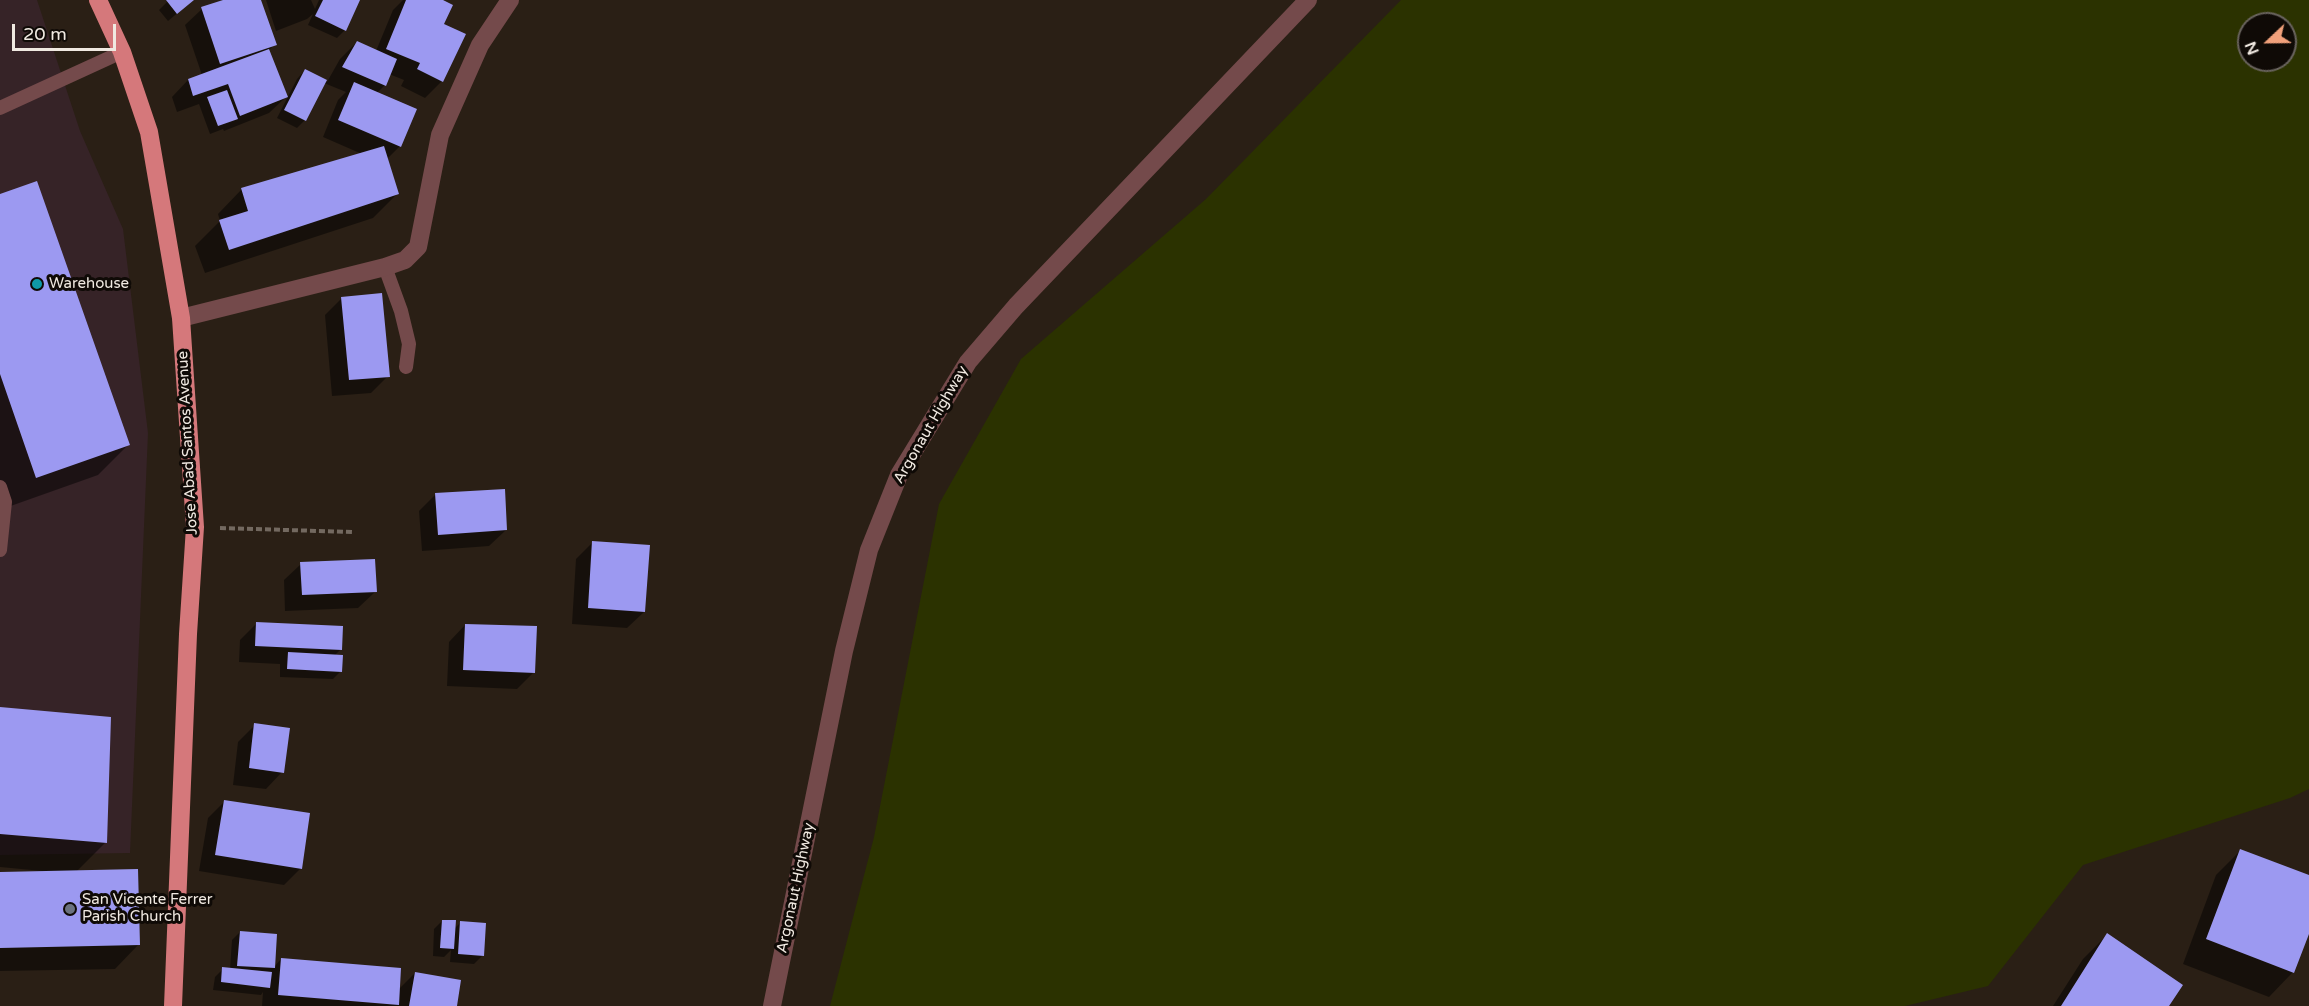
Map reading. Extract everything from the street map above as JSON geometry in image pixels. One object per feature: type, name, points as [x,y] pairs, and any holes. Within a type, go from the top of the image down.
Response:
[{"type":"highway","name":"Jose Abad Santos Avenue","points":[[98,0],[122,52],[150,132],[181,318],[195,527],[188,634],[173,1006]]},
{"type":"street","points":[[181,318],[405,260],[418,247],[440,135],[480,45],[510,0]]},
{"type":"street","name":"Argonaut Highway","points":[[772,1006],[844,651],[869,550],[899,476],[968,362],[1009,314],[1308,0]]},
{"type":"lane","points":[[0,108],[122,52]]},
{"type":"lane","points":[[384,267],[401,311],[409,344],[406,367]]},
{"type":"lane","points":[[0,487],[4,502],[0,550]]},
{"type":"path","points":[[195,527],[353,532]]},
{"type":"shaded area","points":[[0,0],[37,0],[80,131],[123,229],[148,433],[130,853],[0,855]]},
{"type":"green space","points":[[1401,0],[2309,0],[2309,789],[2290,798],[2083,865],[1988,986],[1905,1006],[830,1006],[874,837],[939,504],[1021,359],[1206,199]]},
{"type":"building","points":[[166,0],[194,0],[177,14]]},
{"type":"building","points":[[223,0],[261,0],[277,45],[220,64],[201,7]]},
{"type":"building","points":[[323,0],[360,0],[346,31],[315,16]]},
{"type":"building","points":[[406,0],[443,0],[453,5],[444,24],[466,34],[443,82],[417,69],[420,63],[386,49]]},
{"type":"building","points":[[357,41],[397,59],[386,86],[342,67]]},
{"type":"building","points":[[269,49],[288,97],[240,116],[228,84],[193,96],[188,79]]},
{"type":"building","points":[[305,69],[327,80],[306,121],[284,110]]},
{"type":"building","points":[[354,82],[417,109],[401,147],[338,120]]},
{"type":"building","points":[[227,90],[238,119],[218,126],[207,97]]},
{"type":"building","points":[[384,146],[399,194],[229,250],[219,220],[248,211],[241,188]]},
{"type":"building","name":"Warehouse","points":[[37,181],[130,445],[36,478],[0,374],[0,194]]},
{"type":"building","points":[[382,293],[390,377],[349,380],[341,297]]},
{"type":"building","points":[[505,489],[507,530],[438,535],[435,493]]},
{"type":"building","points":[[592,541],[650,545],[645,612],[588,608]]},
{"type":"building","points":[[375,559],[377,592],[302,595],[300,562]]},
{"type":"building","points":[[256,622],[343,626],[342,650],[255,646]]},
{"type":"building","points":[[465,624],[537,626],[535,673],[463,670]]},
{"type":"building","points":[[288,652],[343,655],[342,672],[287,669]]},
{"type":"building","points":[[0,707],[111,717],[107,843],[0,834]]},
{"type":"building","points":[[254,723],[290,728],[284,773],[249,768]]},
{"type":"building","points":[[224,800],[310,813],[302,869],[215,855]]},
{"type":"building","points":[[2240,849],[2309,875],[2309,934],[2294,973],[2206,939]]},
{"type":"building","name":"San Vicente Ferrer Parish Church","points":[[138,869],[140,945],[0,948],[0,872]]},
{"type":"building","points":[[442,920],[456,920],[454,949],[440,948]]},
{"type":"building","points":[[460,921],[486,923],[484,956],[458,954]]},
{"type":"building","points":[[240,931],[277,934],[275,968],[237,966]]},
{"type":"building","points":[[2107,933],[2183,985],[2169,1006],[2061,1006]]},
{"type":"building","points":[[281,958],[401,968],[399,1005],[278,995]]},
{"type":"building","points":[[222,967],[272,972],[270,988],[221,982]]},
{"type":"building","points":[[415,972],[461,980],[457,1006],[409,1006]]},
{"type":"place","name":"Warehouse","points":[[37,284]]},
{"type":"place","name":"San Vicente Ferrer Parish Church","points":[[70,909]]}]
